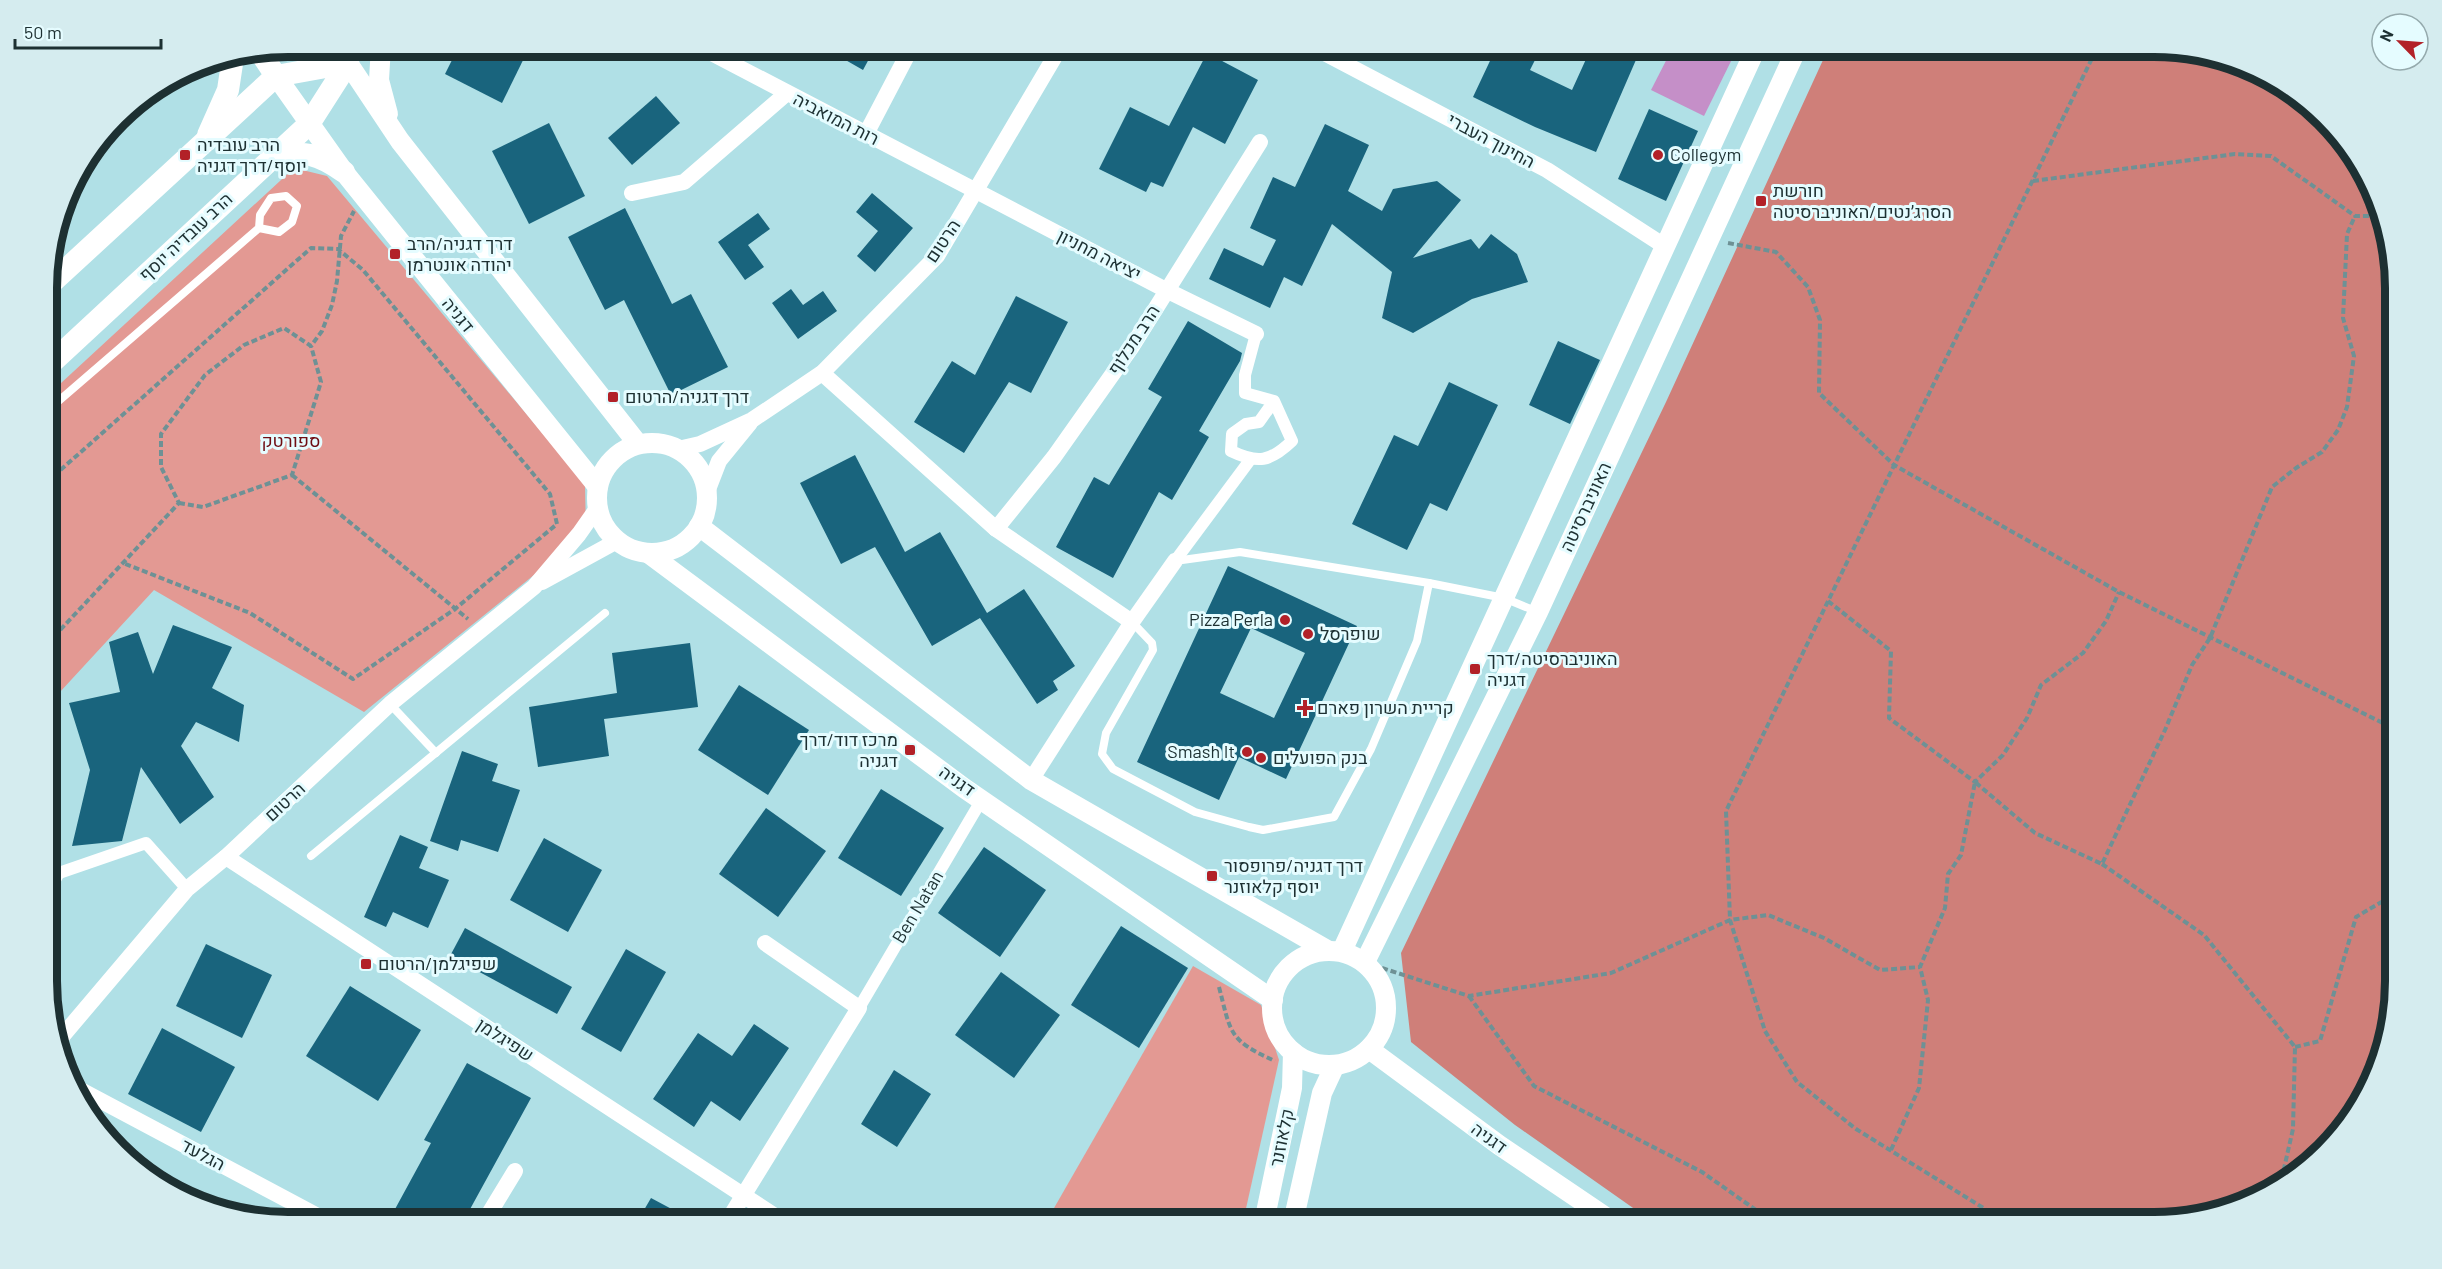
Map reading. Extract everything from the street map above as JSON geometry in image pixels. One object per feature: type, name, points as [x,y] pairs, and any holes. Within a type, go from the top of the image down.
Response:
[{"type":"main road","points":[[57,278],[276,76],[333,57]]},
{"type":"main road","name":"הרב עובדיה יוסף","points":[[57,358],[309,124],[345,57]]},
{"type":"main road","name":"דגניה","points":[[264,58],[276,76]]},
{"type":"main road","points":[[202,146],[228,90],[232,64]]},
{"type":"main road","points":[[269,160],[286,154],[303,152],[329,161],[344,172]]},
{"type":"street","points":[[351,57],[400,141],[638,444]]},
{"type":"street","points":[[380,57],[379,80],[388,113],[400,141]]},
{"type":"street","name":"רות המואביה","points":[[719,57],[975,191]]},
{"type":"street","points":[[866,134],[906,57]]},
{"type":"street","name":"הרטום","points":[[678,449],[700,444],[752,420],[822,373],[937,256],[1054,57]]},
{"type":"street","name":"החינוך העברי","points":[[1338,57],[1547,170],[1666,247]]},
{"type":"street","name":"האוניברסיטה","points":[[1335,951],[1504,598],[1752,57]]},
{"type":"street","name":"האוניברסיטה","points":[[1365,962],[1538,612],[1793,57]]},
{"type":"street","name":"דגניה","points":[[276,76],[362,195],[598,487]]},
{"type":"street","points":[[632,193],[684,182],[787,93]]},
{"type":"street","name":"הרב מכלוף","points":[[996,529],[1054,457],[1131,348],[1260,142]]},
{"type":"street","name":"יציאה מחניון","points":[[975,191],[1256,334]]},
{"type":"street","points":[[1256,334],[1245,375],[1245,393],[1274,401]]},
{"type":"street","points":[[822,373],[996,529],[1132,622]]},
{"type":"street","points":[[1274,401],[1292,441],[1277,456],[1251,460],[1231,451],[1232,434],[1246,424],[1259,422],[1274,401]]},
{"type":"street","name":"הרטום","points":[[707,492],[719,461],[752,420]]},
{"type":"street","points":[[638,444],[665,444],[678,449],[697,467],[707,492],[705,512],[699,525],[686,541],[668,551],[648,553],[626,547],[617,541],[601,519],[598,507],[598,487],[608,465],[622,452],[638,444]]},
{"type":"street","points":[[1031,780],[1132,622],[1251,460]]},
{"type":"street","name":"הרטום","points":[[534,587],[579,534],[598,507]]},
{"type":"street","points":[[699,525],[1031,780],[1335,951],[1365,962],[1377,975],[1385,994],[1386,1013],[1381,1033],[1369,1049],[1354,1059],[1335,1065],[1311,1062],[1293,1052],[1281,1038],[1273,1020],[1272,1000],[1279,981],[1291,965],[1308,954],[1335,951]]},
{"type":"street","name":"הרטום","points":[[63,1035],[187,889],[226,857],[390,704],[534,587],[617,541]]},
{"type":"street","name":"דגניה","points":[[648,553],[964,788],[1272,1000]]},
{"type":"street","name":"Ben Natan","points":[[733,1212],[859,1008],[978,806]]},
{"type":"street","points":[[57,876],[59,873],[146,843],[187,889]]},
{"type":"street","name":"שפיגלמן","points":[[226,857],[768,1212]]},
{"type":"street","points":[[765,943],[859,1008]]},
{"type":"street","name":"דגניה","points":[[1369,1049],[1499,1145],[1597,1212]]},
{"type":"street","name":"קלאוזנר","points":[[1266,1212],[1292,1088],[1293,1052]]},
{"type":"street","name":"קלאוזנר","points":[[1295,1212],[1322,1093],[1335,1065]]},
{"type":"street","name":"הגלעד","points":[[86,1093],[310,1212]]},
{"type":"street","points":[[490,1212],[514,1171]]},
{"type":"lane","points":[[57,402],[259,228],[261,215],[271,198],[286,196],[297,206],[292,222],[279,232],[259,228]]},
{"type":"lane","points":[[1175,561],[1240,552],[1504,598],[1538,612]]},
{"type":"lane","points":[[1132,622],[1152,643],[1153,650],[1106,733],[1102,754],[1113,769],[1195,812],[1263,830],[1334,817],[1371,748],[1418,641],[1428,583]]},
{"type":"lane","points":[[311,856],[606,613]]},
{"type":"lane","points":[[390,704],[436,753]]},
{"type":"path","points":[[1990,1212],[1856,1129],[1797,1082],[1765,1031],[1730,920],[1726,811],[2093,57]]},
{"type":"path","points":[[2032,181],[2235,154],[2271,156],[2355,216],[2374,216]]},
{"type":"path","points":[[311,346],[322,332],[332,305],[337,281],[338,249],[341,236],[362,195]]},
{"type":"path","points":[[2102,864],[2193,665],[2210,638],[2272,487],[2322,452],[2338,430],[2347,407],[2354,356],[2343,318],[2347,234],[2355,216]]},
{"type":"path","points":[[1710,239],[1776,252],[1808,287],[1820,320],[1819,393],[1894,465],[2119,592],[2385,724]]},
{"type":"path","points":[[57,474],[311,248],[338,249],[363,270],[550,494],[557,524],[455,609],[353,680],[250,613],[123,563]]},
{"type":"path","points":[[179,503],[161,466],[161,434],[205,375],[244,345],[284,328],[311,346],[321,382],[292,475]]},
{"type":"path","points":[[292,475],[481,630]]},
{"type":"path","points":[[179,503],[203,507],[292,475]]},
{"type":"path","points":[[57,633],[179,503]]},
{"type":"path","points":[[1891,1150],[1919,1088],[1928,1000],[1920,967],[1945,908],[1948,874],[1961,855],[1975,782],[2003,755],[2027,718],[2041,686],[2083,653],[2106,621],[2119,592]]},
{"type":"path","points":[[1828,601],[1891,651],[1889,718],[1975,782],[2035,833],[2102,864],[2204,935],[2295,1047],[2293,1129],[2283,1172]]},
{"type":"path","points":[[2295,1047],[2320,1041],[2356,917],[2385,900]]},
{"type":"path","points":[[1365,962],[1469,996],[1611,973],[1730,920],[1768,915],[1824,938],[1880,970],[1920,967]]},
{"type":"path","points":[[1469,996],[1534,1086],[1702,1172],[1759,1212]]},
{"type":"green space","name":"ספורטק","points":[[294,168],[327,176],[585,484],[586,533],[364,712],[154,590],[57,695],[57,387]]},
{"type":"green space","points":[[1193,966],[1261,1005],[1279,1060],[1245,1212],[1052,1212]]},
{"type":"shaded area","name":"Collegym","points":[[1668,57],[1733,57],[1704,116],[1651,90]]},
{"type":"shaded area","points":[[1824,57],[2169,57],[2199,61],[2228,69],[2270,88],[2306,114],[2328,136],[2354,173],[2373,214],[2381,243],[2385,273],[2385,996],[2377,1041],[2361,1083],[2337,1122],[2306,1155],[2270,1181],[2228,1200],[2199,1208],[2169,1212],[1639,1212],[1515,1125],[1411,1042],[1401,953],[1666,402]]},
{"type":"building","points":[[454,57],[525,57],[502,103],[445,74]]},
{"type":"building","points":[[840,57],[870,57],[863,70]]},
{"type":"building","points":[[1205,57],[1215,57],[1258,80],[1225,144],[1193,127],[1163,187],[1151,182],[1146,192],[1099,169],[1130,107],[1169,126]]},
{"type":"building","points":[[1492,57],[1536,57],[1530,70],[1572,90],[1587,57],[1637,57],[1596,152],[1535,127],[1473,97]]},
{"type":"building","points":[[656,96],[680,123],[632,165],[608,138]]},
{"type":"building","name":"Collegym","points":[[1649,109],[1698,131],[1666,201],[1618,179]]},
{"type":"building","points":[[549,123],[585,196],[529,224],[492,151]]},
{"type":"building","points":[[1325,124],[1369,145],[1348,191],[1382,211],[1393,189],[1437,181],[1461,200],[1413,258],[1471,239],[1479,249],[1491,234],[1517,254],[1528,282],[1472,299],[1413,333],[1382,318],[1392,272],[1332,224],[1302,286],[1284,277],[1270,308],[1209,279],[1224,248],[1263,266],[1276,240],[1250,228],[1273,177],[1295,187]]},
{"type":"building","points":[[872,193],[913,228],[875,272],[857,256],[878,231],[856,212]]},
{"type":"building","points":[[625,208],[672,304],[691,294],[728,367],[671,395],[624,300],[605,310],[568,237]]},
{"type":"building","points":[[758,213],[770,229],[748,245],[764,267],[745,280],[718,242]]},
{"type":"building","points":[[791,289],[803,305],[823,291],[837,311],[798,339],[772,303]]},
{"type":"building","points":[[1016,296],[1068,322],[1031,393],[1009,382],[964,453],[914,422],[952,361],[975,375]]},
{"type":"building","points":[[1188,321],[1242,353],[1240,361],[1199,431],[1209,437],[1172,500],[1159,492],[1113,578],[1056,547],[1094,477],[1109,485],[1162,397],[1148,389]]},
{"type":"building","points":[[1558,341],[1600,360],[1570,424],[1529,405]]},
{"type":"building","points":[[1449,382],[1498,405],[1447,511],[1430,503],[1407,550],[1352,524],[1394,435],[1418,446]]},
{"type":"building","points":[[855,455],[905,552],[940,532],[987,613],[1024,589],[1075,666],[1053,681],[1058,690],[1037,704],[980,618],[932,646],[875,547],[841,564],[800,483]]},
{"type":"building","points":[[1228,566],[1357,626],[1286,779],[1239,757],[1219,800],[1137,762]],"holes":[[[1251,628],[1305,653],[1274,718],[1220,693]]]},
{"type":"building","points":[[173,625],[232,647],[212,688],[244,705],[239,742],[196,722],[181,746],[214,797],[180,824],[141,767],[122,841],[72,846],[90,770],[69,703],[120,692],[109,642],[138,632],[153,674]]},
{"type":"building","points":[[690,643],[698,707],[604,719],[609,756],[538,767],[529,707],[617,693],[612,653]]},
{"type":"building","points":[[739,685],[809,730],[768,795],[698,750]]},
{"type":"building","points":[[462,751],[498,764],[492,781],[520,790],[498,852],[461,840],[458,851],[430,841]]},
{"type":"building","points":[[881,789],[944,828],[901,896],[838,858]]},
{"type":"building","points":[[766,808],[826,851],[778,917],[719,874]]},
{"type":"building","points":[[400,835],[428,847],[419,868],[449,880],[428,928],[393,912],[386,927],[364,917]]},
{"type":"building","points":[[544,838],[602,870],[568,932],[510,900]]},
{"type":"building","points":[[984,847],[1046,890],[1000,957],[938,913]]},
{"type":"building","points":[[1121,926],[1188,968],[1139,1048],[1071,1005]]},
{"type":"building","points":[[465,928],[572,987],[557,1014],[450,956]]},
{"type":"building","points":[[206,944],[272,975],[242,1038],[176,1006]]},
{"type":"building","points":[[626,949],[666,972],[621,1052],[581,1029]]},
{"type":"building","points":[[1001,972],[1060,1015],[1014,1078],[955,1035]]},
{"type":"building","points":[[350,986],[421,1030],[378,1101],[306,1056]]},
{"type":"building","points":[[754,1024],[789,1048],[740,1121],[711,1101],[694,1127],[653,1099],[698,1033],[732,1056]]},
{"type":"building","points":[[162,1028],[235,1067],[201,1132],[128,1094]]},
{"type":"building","points":[[467,1063],[531,1098],[468,1212],[393,1212],[431,1143],[424,1140]]},
{"type":"building","points":[[894,1070],[931,1094],[897,1147],[861,1124]]},
{"type":"building","points":[[651,1198],[677,1212],[643,1212]]},
{"type":"place","name":"הרב עובדיה יוסף/דרך דגניה","points":[[185,155]]},
{"type":"place","name":"Collegym","points":[[1658,155]]},
{"type":"place","name":"חורשת הסרג׳נטים/האוניברסיטה","points":[[1761,201]]},
{"type":"place","name":"דרך דגניה/הרב יהודה אונטרמן","points":[[395,254]]},
{"type":"place","name":"דרך דגניה/הרטום","points":[[613,397]]},
{"type":"place","name":"Pizza Perla","points":[[1285,620]]},
{"type":"place","name":"שופרסל","points":[[1308,634]]},
{"type":"place","name":"האוניברסיטה/דרך דגניה","points":[[1475,669]]},
{"type":"place","name":"קריית השרון פארם","points":[[1305,708]]},
{"type":"place","name":"מרכז דוד/דרך דגניה","points":[[910,750]]},
{"type":"place","name":"Smash It","points":[[1247,752]]},
{"type":"place","name":"בנק הפועלים","points":[[1261,758]]},
{"type":"place","name":"דרך דגניה/פרופסור יוסף קלאוזנר","points":[[1212,876]]},
{"type":"place","name":"שפיגלמן/הרטום","points":[[366,964]]}]
